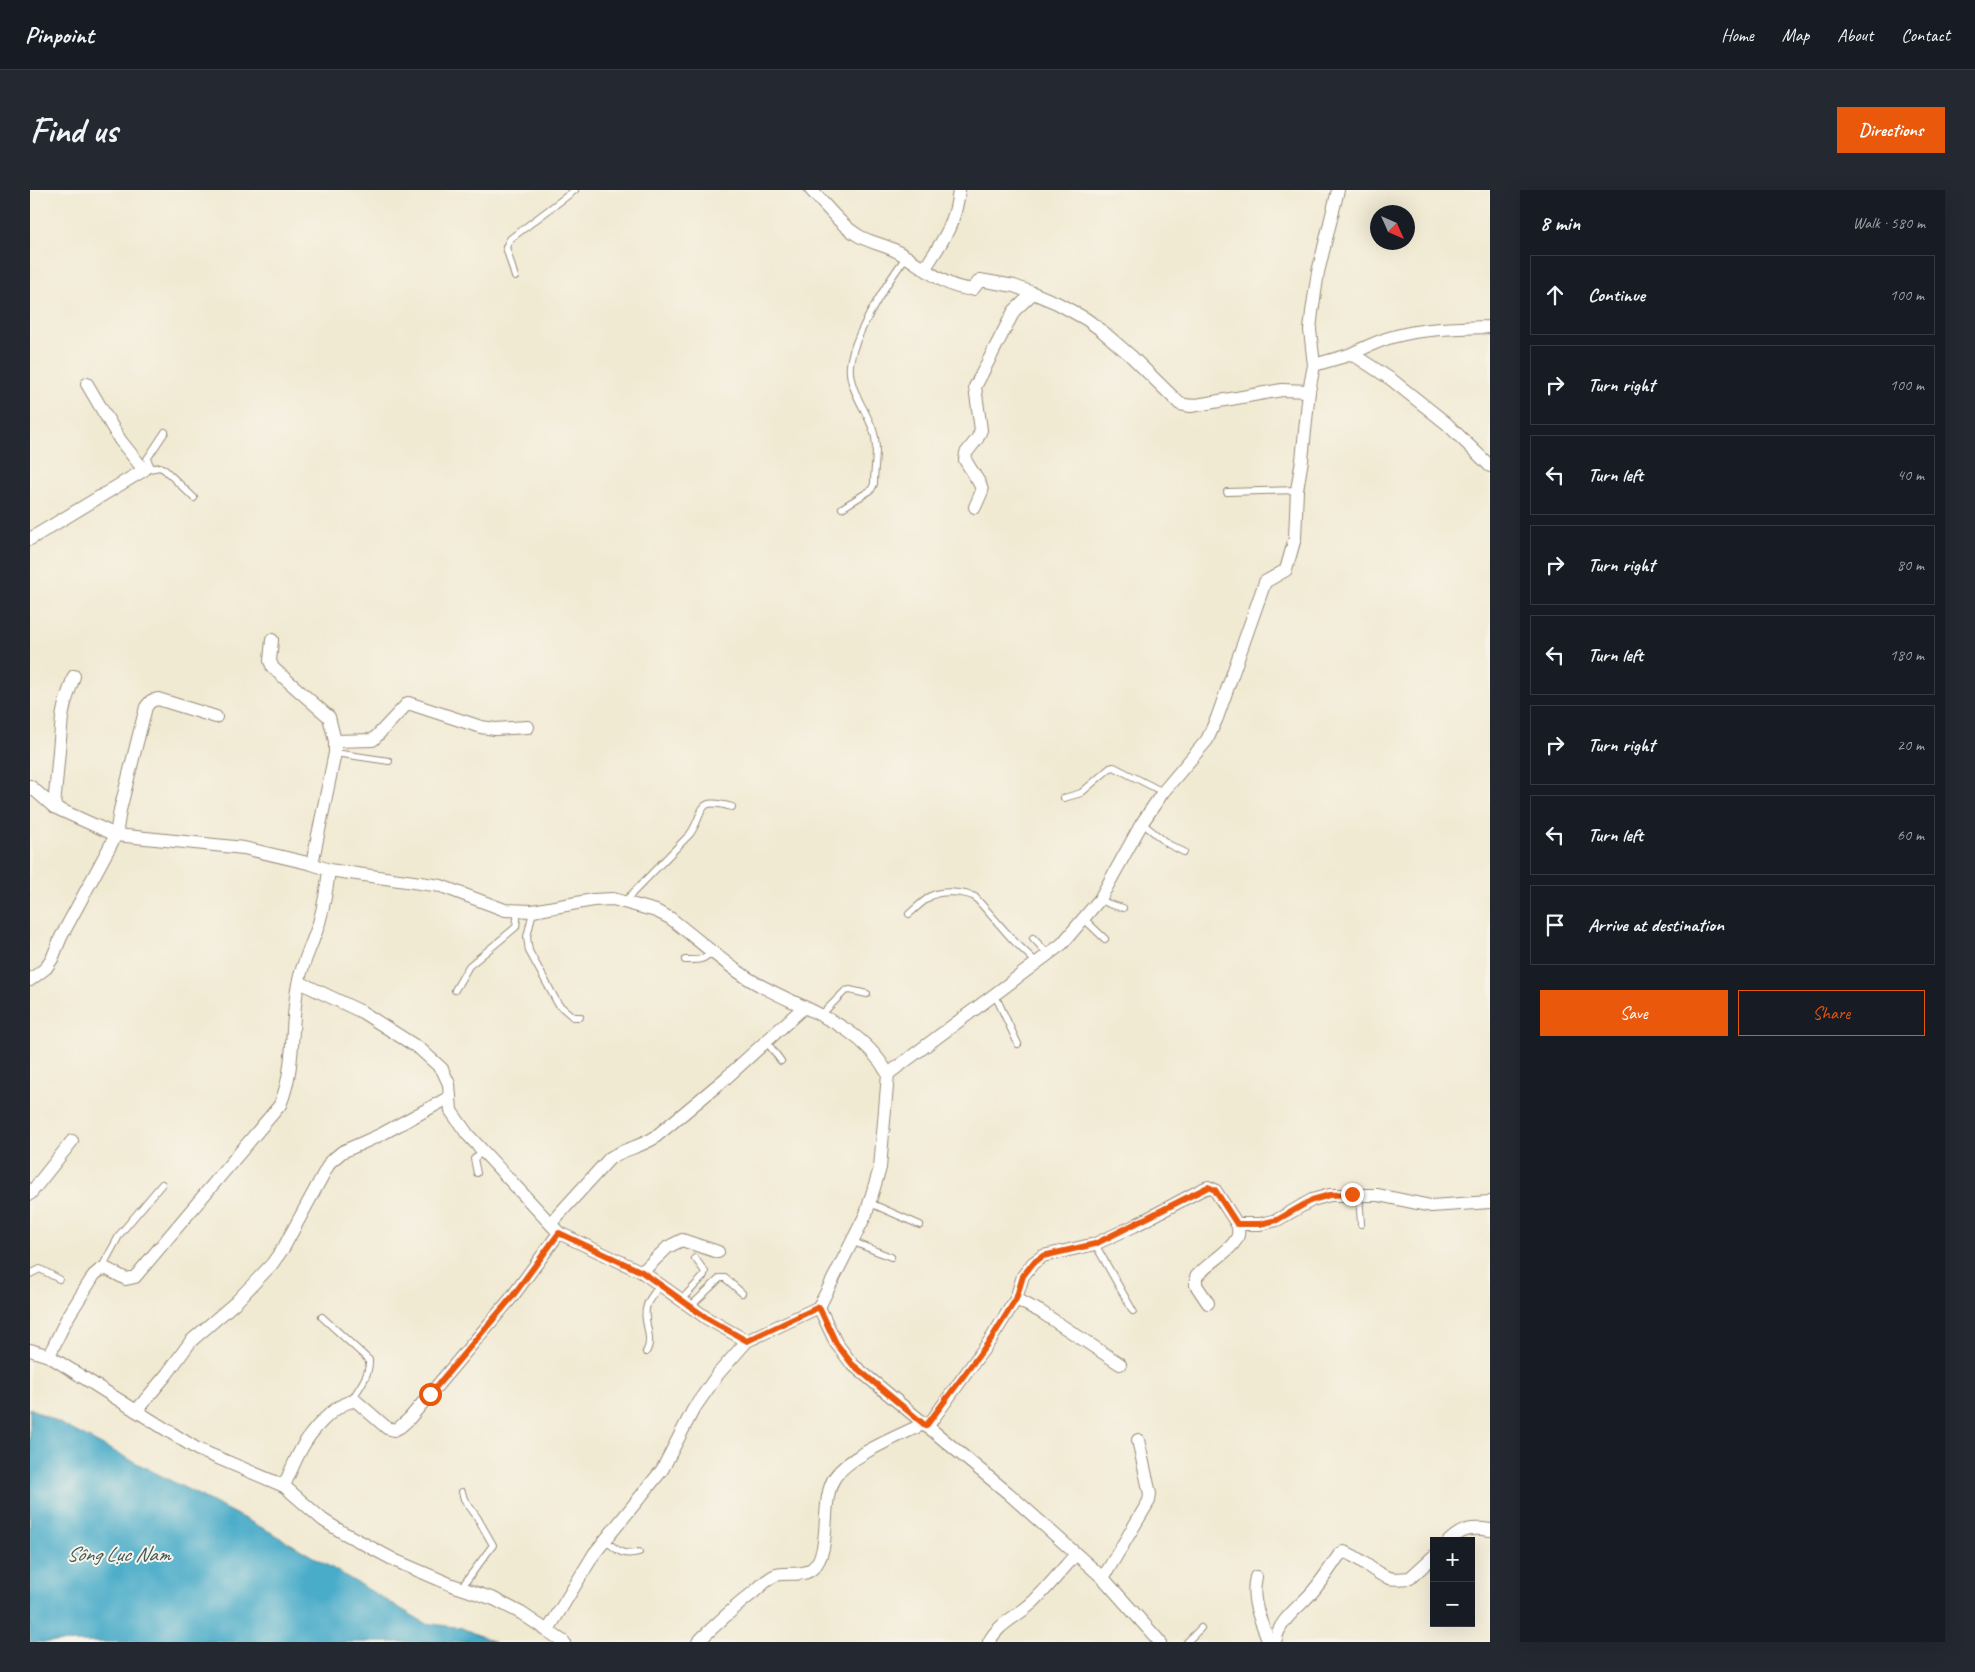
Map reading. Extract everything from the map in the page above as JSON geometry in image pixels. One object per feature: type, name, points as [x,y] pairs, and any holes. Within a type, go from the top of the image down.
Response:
[{"type":"street","points":[[811,190],[843,224],[859,236],[906,256],[944,281],[965,289],[973,289],[980,280],[1014,286],[1058,304],[1101,330],[1180,404],[1191,406],[1282,390],[1308,391]]},
{"type":"street","points":[[924,268],[947,235],[955,212],[959,190]]},
{"type":"street","points":[[888,1074],[995,996],[1062,944],[1100,899],[1142,823],[1163,792],[1207,740],[1218,718],[1265,582],[1286,570],[1295,538],[1296,490],[1302,460],[1308,391],[1314,365],[1310,330],[1313,302],[1318,272],[1338,190]]},
{"type":"street","points":[[976,507],[982,491],[980,484],[965,460],[966,453],[977,440],[980,430],[975,387],[1014,310],[1033,293]]},
{"type":"street","points":[[1314,365],[1349,355],[1397,335],[1490,327]]},
{"type":"street","points":[[1349,355],[1371,365],[1438,417],[1490,466]]},
{"type":"street","points":[[30,539],[148,469],[120,440],[87,384]]},
{"type":"street","points":[[272,640],[270,661],[273,668],[329,717],[335,747],[312,864]]},
{"type":"street","points":[[54,807],[62,717],[74,676]]},
{"type":"street","points":[[30,980],[46,968],[52,958],[61,937],[116,835],[120,810],[146,707],[151,701],[158,699],[216,717]]},
{"type":"street","points":[[335,747],[372,740],[408,703],[481,727],[495,729],[528,727]]},
{"type":"street","points":[[30,786],[54,807],[116,835],[244,848],[312,864],[329,870],[441,886],[505,910],[533,911],[593,900],[613,899],[656,911],[670,918],[748,978],[848,1030],[881,1061],[888,1074],[880,1168],[870,1203],[819,1307],[747,1341],[718,1374],[693,1410],[662,1470],[594,1554],[548,1630]]},
{"type":"street","points":[[50,1356],[66,1320],[94,1275],[100,1270],[106,1269],[126,1279],[135,1277],[181,1220],[274,1114],[286,1092],[293,1011],[298,982],[319,923],[326,895],[329,870]]},
{"type":"street","points":[[298,982],[362,1012],[420,1049],[442,1069],[448,1084],[451,1111],[468,1135],[551,1222],[559,1233],[642,1272],[719,1326],[747,1341]]},
{"type":"street","points":[[551,1222],[610,1158],[618,1153],[645,1144],[654,1138],[726,1078],[804,1007]]},
{"type":"street","points":[[136,1411],[167,1374],[191,1341],[236,1302],[272,1264],[284,1247],[330,1162],[342,1152],[380,1135],[450,1098]]},
{"type":"street","points":[[30,1194],[72,1141]]},
{"type":"street","points":[[698,1642],[733,1609],[777,1575],[804,1574],[812,1568],[822,1554],[829,1490],[835,1477],[852,1461],[925,1425],[991,1339],[1016,1299],[1023,1276],[1033,1263],[1043,1256],[1095,1244],[1208,1187],[1215,1190],[1237,1224],[1239,1234],[1235,1242],[1196,1277],[1196,1285],[1208,1303]]},
{"type":"street","points":[[1237,1224],[1260,1224],[1277,1220],[1312,1200],[1330,1195],[1360,1194],[1431,1206],[1490,1202]]},
{"type":"street","points":[[284,1486],[302,1445],[316,1426],[336,1408],[351,1401],[360,1404],[387,1428],[394,1430],[400,1428],[512,1297],[559,1233]]},
{"type":"street","points":[[642,1272],[668,1247],[682,1240],[718,1252]]},
{"type":"street","points":[[1016,1299],[1041,1312],[1120,1364]]},
{"type":"street","points":[[819,1307],[836,1343],[852,1364],[1008,1492],[1103,1578],[1160,1642]]},
{"type":"street","points":[[30,1350],[50,1356],[197,1449],[284,1486],[323,1520],[342,1532],[396,1561],[494,1599],[548,1630],[564,1642]]},
{"type":"street","points":[[1103,1578],[1150,1501],[1138,1440]]},
{"type":"street","points":[[1455,1537],[1474,1528],[1490,1530]]},
{"type":"street","points":[[1275,1642],[1278,1631],[1286,1618],[1312,1592],[1339,1555],[1344,1552],[1350,1554],[1369,1568],[1390,1578],[1410,1578],[1430,1560]]},
{"type":"street","points":[[989,1642],[994,1632],[1003,1623],[1034,1601],[1076,1554]]},
{"type":"street","points":[[1256,1577],[1253,1590],[1255,1602],[1269,1642]]},
{"type":"lane","points":[[515,277],[506,247],[510,239],[575,190]]},
{"type":"lane","points":[[842,508],[871,490],[876,444],[874,431],[850,374],[851,358],[872,311],[906,256]]},
{"type":"lane","points":[[165,432],[148,459],[148,469],[160,467],[165,470],[194,498]]},
{"type":"lane","points":[[1227,492],[1296,490]]},
{"type":"lane","points":[[335,747],[389,761]]},
{"type":"lane","points":[[1064,798],[1081,793],[1114,766],[1163,792]]},
{"type":"lane","points":[[624,902],[690,834],[704,806],[714,802],[732,807]]},
{"type":"lane","points":[[1142,823],[1168,844],[1184,852]]},
{"type":"lane","points":[[909,914],[933,895],[956,892],[968,894],[975,897],[1012,940],[1037,963]]},
{"type":"lane","points":[[1100,899],[1123,908]]},
{"type":"lane","points":[[455,990],[469,966],[516,926],[518,911]]},
{"type":"lane","points":[[533,911],[527,937],[529,951],[558,1004],[573,1017],[580,1017]]},
{"type":"lane","points":[[1084,919],[1105,939]]},
{"type":"lane","points":[[1033,938],[1048,954]]},
{"type":"lane","points":[[684,960],[706,959],[712,951]]},
{"type":"lane","points":[[821,1015],[845,991],[850,990],[867,994]]},
{"type":"lane","points":[[995,996],[1018,1044]]},
{"type":"lane","points":[[766,1041],[781,1061]]},
{"type":"lane","points":[[476,1173],[474,1159],[483,1151]]},
{"type":"lane","points":[[100,1270],[120,1234],[162,1184]]},
{"type":"lane","points":[[1360,1194],[1361,1224]]},
{"type":"lane","points":[[870,1203],[920,1224]]},
{"type":"lane","points":[[851,1242],[892,1257]]},
{"type":"lane","points":[[1095,1244],[1133,1310]]},
{"type":"lane","points":[[686,1303],[703,1277],[704,1272],[695,1258]]},
{"type":"lane","points":[[30,1274],[40,1269],[60,1279]]},
{"type":"lane","points":[[686,1303],[720,1278],[725,1278],[742,1293]]},
{"type":"lane","points":[[646,1352],[649,1347],[645,1314],[647,1304],[660,1285]]},
{"type":"lane","points":[[322,1317],[369,1360],[366,1377],[351,1401]]},
{"type":"lane","points":[[462,1492],[464,1499],[493,1544],[462,1588]]},
{"type":"lane","points":[[604,1540],[623,1554],[630,1555],[639,1552]]},
{"type":"lane","points":[[1187,1642],[1200,1628]]},
{"type":"water","name":"Sông Lục Nam","points":[[30,1408],[276,1535],[425,1623],[462,1628],[494,1642],[30,1642]]},
{"type":"route","points":[[430,1394],[512,1297],[559,1233],[642,1272],[708,1319],[747,1341],[819,1307],[836,1343],[852,1364],[926,1426],[991,1339],[1016,1299],[1023,1276],[1033,1263],[1043,1256],[1095,1244],[1119,1234],[1208,1187],[1215,1190],[1237,1224],[1260,1224],[1277,1220],[1312,1200],[1330,1195],[1352,1194]]}]
